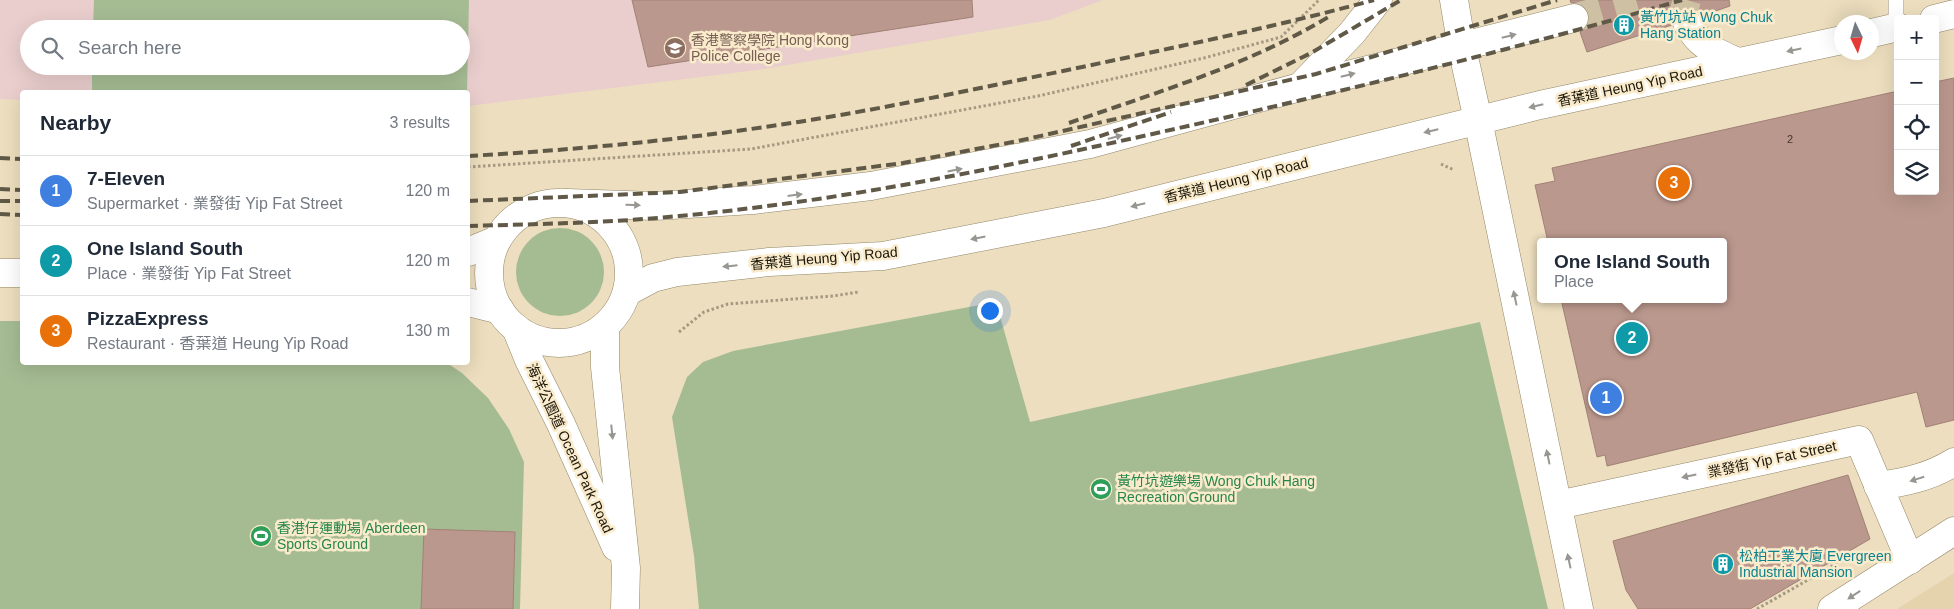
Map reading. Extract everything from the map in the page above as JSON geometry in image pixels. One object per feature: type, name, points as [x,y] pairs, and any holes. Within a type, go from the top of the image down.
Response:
[{"type":"street","points":[[1300,87],[1352,33],[1378,0]]},
{"type":"street","points":[[1454,0],[1462,48],[1579,609]]},
{"type":"street","points":[[1939,18],[1954,14]]},
{"type":"street","points":[[567,203],[655,206],[753,200],[871,186],[1090,144],[1300,87],[1462,48],[1574,18]]},
{"type":"street","points":[[1686,23],[1692,34],[1708,49],[1738,62]]},
{"type":"street","name":"香葉道 Heung Yip Road","points":[[627,292],[653,278],[677,272],[769,262],[883,256],[1104,213],[1540,105],[1834,42]]},
{"type":"street","name":"海洋公園道 Ocean Park Road","points":[[470,303],[508,319],[535,339],[561,343],[588,337],[605,326],[619,311],[627,292],[630,272],[626,252],[618,234],[604,219],[587,208],[567,203],[544,204],[522,213],[504,228],[496,240],[490,259],[489,271],[490,287],[508,319],[561,424],[626,568]]},
{"type":"street","name":"海洋公園道 Ocean Park Road","points":[[470,251],[496,240]]},
{"type":"street","points":[[0,273],[20,273]]},
{"type":"street","name":"海洋公園道 Ocean Park Road","points":[[605,326],[605,367],[626,568],[626,609]]},
{"type":"street","name":"業發街 Yip Fat Street","points":[[1558,504],[1859,440],[1910,560]]},
{"type":"street","points":[[1878,486],[1912,481],[1939,471],[1954,462]]},
{"type":"street","points":[[1832,609],[1954,531]]},
{"type":"lane","points":[[1888,29],[1896,0]]},
{"type":"path","points":[[470,167],[751,149],[1038,96],[1204,58],[1281,37],[1319,0]]},
{"type":"path","points":[[1757,609],[1851,555]]},
{"type":"shaded area","name":"香港警察學院 Hong Kong Police College","points":[[0,0],[1103,0],[1050,20],[757,70],[470,106],[470,90],[20,90],[20,100],[0,99]]},
{"type":"shaded area","points":[[1954,573],[1954,609],[1897,609]]},
{"type":"green space","points":[[94,0],[469,0],[469,20],[93,20]]},
{"type":"green space","points":[[92,75],[467,75],[467,90],[92,90]]},
{"type":"green space","points":[[560,228],[577,232],[591,241],[600,255],[604,272],[600,289],[591,303],[577,312],[560,316],[543,312],[529,303],[520,289],[516,272],[520,255],[529,241],[543,232]]},
{"type":"green space","name":"黃竹坑遊樂場 Wong Chuk Hang Recreation Ground","points":[[996,302],[1030,422],[1480,322],[1548,609],[699,609],[694,556],[672,417],[687,377],[703,362],[733,351]]},
{"type":"green space","name":"香港仔運動場 Aberdeen Sports Ground","points":[[0,321],[20,321],[20,365],[450,365],[462,373],[488,398],[509,429],[524,462],[520,609],[0,609]]},
{"type":"pier","points":[[0,157],[20,157],[20,224],[0,224]]},
{"type":"building","points":[[632,0],[972,0],[973,17],[648,67]]},
{"type":"building","name":"黃竹坑站 Wong Chuk Hang Station","points":[[1570,0],[1729,0],[1730,6],[1701,16],[1694,9],[1686,7],[1679,9],[1673,16],[1672,25],[1587,52],[1580,32],[1589,23],[1589,14],[1585,7],[1579,3],[1571,3]]},
{"type":"building","points":[[1954,78],[1954,420],[1926,427],[1917,392],[1607,466],[1605,455],[1597,457],[1562,303],[1727,303],[1727,238],[1547,238],[1535,185],[1555,181],[1552,168],[1894,92],[1894,195],[1939,195],[1939,81]]},
{"type":"building","name":"松柏工業大廈 Evergreen Industrial Mansion","points":[[1848,475],[1870,539],[1750,609],[1638,609],[1626,590],[1613,541]]},
{"type":"building","points":[[424,529],[515,532],[513,609],[421,609]]},
{"type":"tunnel","points":[[1574,18],[1636,0]]},
{"type":"tunnel","points":[[1687,0],[1684,10],[1687,23]]},
{"type":"railway","points":[[470,156],[667,140],[820,118],[889,106],[1180,46],[1297,20],[1374,0]]},
{"type":"railway","points":[[1246,85],[1311,53],[1401,0]]},
{"type":"railway","points":[[470,201],[680,192],[903,163],[1018,141],[1316,74],[1557,0]]},
{"type":"railway","points":[[470,226],[600,222],[679,216],[807,201],[871,191],[1061,154],[1312,97],[1498,51],[1682,0]]},
{"type":"railway","points":[[1069,123],[1235,63],[1268,49],[1330,16]]},
{"type":"railway","points":[[1071,146],[1171,112]]},
{"type":"railway","points":[[0,158],[20,159]]},
{"type":"railway","points":[[0,189],[20,190]]},
{"type":"railway","points":[[0,201],[20,201]]},
{"type":"railway","points":[[0,214],[20,215]]},
{"type":"place","name":"黃竹坑站 Wong Chuk Hang Station","points":[[1624,25]]},
{"type":"place","name":"香港警察學院 Hong Kong Police College","points":[[675,48]]},
{"type":"place","name":"PizzaExpress","points":[[1674,183]]},
{"type":"place","name":"One Island South","points":[[1632,338]]},
{"type":"place","name":"7-Eleven","points":[[1606,398]]},
{"type":"place","name":"黃竹坑遊樂場 Wong Chuk Hang Recreation Ground","points":[[1101,489]]},
{"type":"place","name":"香港仔運動場 Aberdeen Sports Ground","points":[[261,536]]},
{"type":"place","name":"松柏工業大廈 Evergreen Industrial Mansion","points":[[1723,564]]}]
